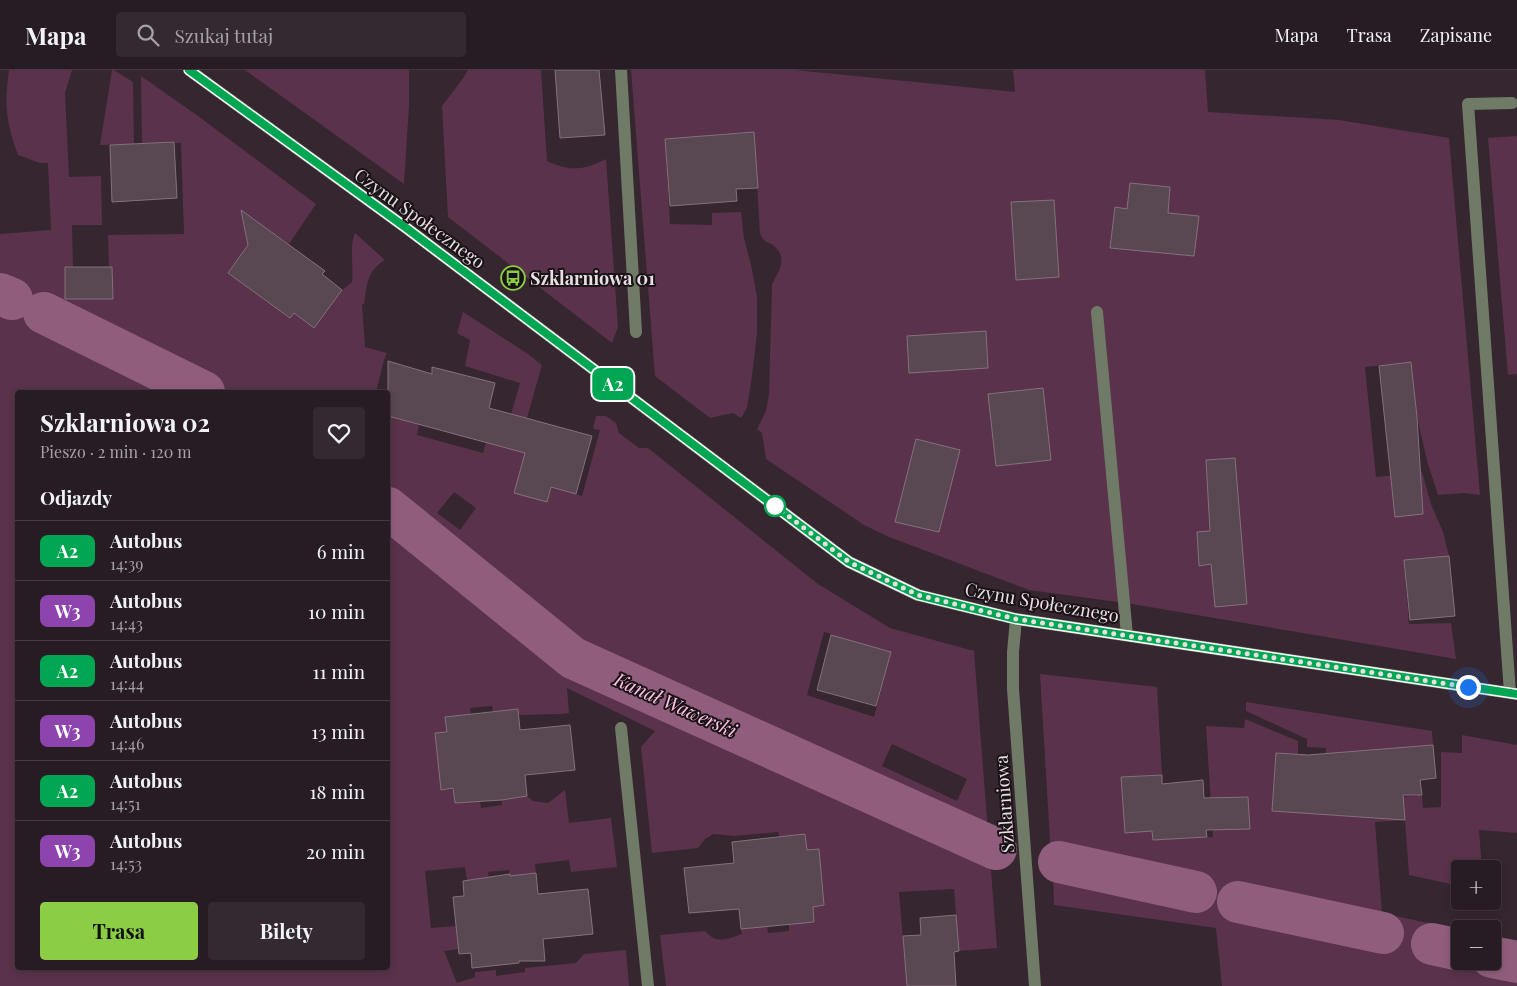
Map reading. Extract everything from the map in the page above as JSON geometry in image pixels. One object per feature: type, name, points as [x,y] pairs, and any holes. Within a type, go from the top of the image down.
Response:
[{"type":"street","name":"Czynu Społecznego","points":[[189,70],[405,227],[849,562],[918,595],[1016,619],[1513,693]]},
{"type":"street","points":[[622,70],[636,332]]},
{"type":"street","points":[[1512,103],[1468,104],[1513,693]]},
{"type":"street","points":[[1097,312],[1127,636]]},
{"type":"street","name":"Szklarniowa","points":[[1016,619],[1013,652],[1013,689],[1035,986]]},
{"type":"street","points":[[621,728],[648,986]]},
{"type":"shaded area","points":[[9,70],[72,70],[65,93],[69,177],[101,176],[102,225],[72,225],[73,267],[65,268],[66,299],[113,299],[108,235],[184,234],[181,143],[148,143],[142,147],[141,76],[316,204],[289,244],[263,226],[252,230],[246,237],[248,245],[228,273],[290,318],[294,313],[314,328],[342,290],[352,282],[352,244],[355,233],[385,260],[371,273],[364,304],[362,304],[365,347],[387,353],[376,390],[15,390],[15,970],[390,970],[390,417],[419,425],[417,435],[483,453],[491,426],[506,432],[520,383],[465,366],[470,340],[457,333],[463,312],[542,365],[527,418],[534,420],[518,478],[547,501],[551,487],[582,496],[600,430],[593,429],[596,416],[606,416],[616,423],[619,433],[639,448],[648,448],[818,584],[890,628],[974,651],[997,948],[959,951],[954,889],[899,892],[907,986],[666,986],[660,935],[705,931],[714,938],[722,940],[742,934],[741,929],[767,926],[768,933],[789,931],[789,924],[814,922],[813,907],[824,905],[819,849],[807,850],[780,838],[778,832],[734,836],[713,834],[705,839],[698,848],[652,853],[641,747],[655,731],[567,688],[569,713],[519,715],[518,709],[493,712],[492,706],[470,708],[471,714],[446,717],[447,732],[436,733],[442,790],[453,788],[455,803],[480,801],[481,808],[502,805],[502,799],[527,796],[533,801],[548,803],[565,790],[569,823],[611,818],[617,867],[571,872],[569,860],[535,864],[536,873],[510,876],[509,870],[488,872],[489,879],[467,881],[465,867],[425,871],[431,928],[456,926],[458,949],[444,951],[457,983],[475,977],[475,972],[496,970],[496,976],[525,972],[525,968],[576,963],[584,954],[626,950],[629,986],[0,986],[0,234],[51,230],[48,163],[40,163],[18,155],[11,132],[6,104]],"holes":[[[454,492],[476,508],[460,530],[437,513]],[[824,632],[891,652],[874,717],[807,695]],[[892,744],[967,779],[957,801],[882,766]]]},
{"type":"shaded area","points":[[112,70],[133,82],[134,147],[126,144],[100,145]]},
{"type":"shaded area","points":[[245,70],[409,70],[409,106],[404,184]]},
{"type":"shaded area","points":[[468,70],[541,70],[547,161],[563,167],[577,168],[591,166],[606,159],[618,327],[612,343],[448,217],[442,106]]},
{"type":"shaded area","points":[[631,70],[795,70],[1015,92],[1013,70],[1205,70],[1208,112],[1339,120],[1449,138],[1480,495],[1464,493],[1438,495],[1427,461],[1417,417],[1411,362],[1365,367],[1376,477],[1422,472],[1431,504],[1443,532],[1449,556],[1404,560],[1409,624],[1451,623],[1456,659],[1132,604],[1029,590],[889,537],[864,525],[766,459],[762,433],[757,429],[766,411],[769,394],[772,285],[782,261],[779,252],[773,245],[766,242],[760,234],[754,132],[665,139],[670,224],[712,225],[712,213],[741,212],[744,238],[757,297],[757,333],[747,408],[741,418],[733,413],[710,418],[655,376]],"holes":[[[1009,392],[1016,463],[996,466],[989,394]]]},
{"type":"shaded area","points":[[1517,136],[1517,374],[1508,375],[1488,138]]},
{"type":"shaded area","points":[[1040,674],[1157,687],[1162,775],[1121,777],[1125,833],[1152,831],[1153,840],[1213,837],[1206,726],[1244,728],[1245,719],[1298,741],[1298,754],[1276,753],[1272,811],[1323,814],[1326,748],[1307,747],[1307,739],[1246,711],[1246,702],[1432,731],[1433,745],[1374,750],[1400,797],[1422,795],[1423,808],[1441,807],[1441,752],[1462,753],[1462,735],[1517,745],[1517,833],[1479,830],[1481,860],[1451,860],[1451,884],[1409,875],[1405,820],[1375,822],[1382,913],[1451,928],[1451,970],[1501,970],[1501,939],[1517,943],[1517,986],[1222,986],[1216,928],[1054,905]]},
{"type":"building","points":[[555,70],[599,70],[605,135],[560,138]]},
{"type":"building","points":[[754,132],[758,188],[736,189],[737,201],[670,206],[665,139]]},
{"type":"building","points":[[174,142],[177,198],[112,202],[110,145]]},
{"type":"building","points":[[1130,183],[1170,187],[1168,213],[1199,216],[1194,256],[1110,248],[1115,207],[1127,209]]},
{"type":"building","points":[[1054,200],[1059,277],[1016,280],[1011,202]]},
{"type":"building","points":[[241,210],[325,271],[322,274],[342,290],[314,328],[294,313],[290,318],[228,273],[248,245]]},
{"type":"building","points":[[65,267],[112,267],[113,299],[65,299]]},
{"type":"building","points":[[986,331],[988,368],[909,373],[907,336]]},
{"type":"building","points":[[388,361],[432,374],[432,367],[495,383],[489,408],[592,436],[576,494],[551,487],[547,502],[514,493],[525,453],[390,417],[390,390],[388,390]]},
{"type":"building","points":[[1411,362],[1417,417],[1423,514],[1395,517],[1379,366]]},
{"type":"building","points":[[1043,388],[1051,460],[996,466],[988,394]]},
{"type":"building","points":[[916,439],[960,450],[939,532],[895,522]]},
{"type":"building","points":[[1235,458],[1247,604],[1215,607],[1211,564],[1199,566],[1197,532],[1210,531],[1206,460]]},
{"type":"building","points":[[1449,556],[1455,616],[1410,620],[1404,560]]},
{"type":"building","points":[[831,635],[891,652],[876,706],[817,690]]},
{"type":"building","points":[[518,709],[520,730],[570,725],[575,770],[525,775],[527,796],[502,800],[455,803],[453,788],[441,790],[435,733],[447,732],[445,717]]},
{"type":"building","points":[[1433,745],[1436,778],[1420,780],[1422,795],[1403,795],[1405,820],[1272,811],[1276,753],[1308,755]]},
{"type":"building","points":[[1162,775],[1162,784],[1203,780],[1204,798],[1248,797],[1250,829],[1206,830],[1207,837],[1153,840],[1152,831],[1125,833],[1121,777]]},
{"type":"building","points":[[805,834],[807,850],[819,849],[824,905],[813,907],[814,922],[741,929],[739,909],[689,913],[684,868],[734,863],[732,842]]},
{"type":"building","points":[[536,873],[538,894],[588,889],[593,934],[543,939],[545,961],[519,961],[519,963],[472,968],[471,953],[459,954],[453,897],[464,896],[463,881],[510,874],[510,876]]},
{"type":"building","points":[[956,915],[959,951],[954,952],[956,986],[907,986],[903,936],[921,935],[920,918]]},
{"type":"waterway","name":"Kanał Wawerski","points":[[0,294],[12,299]]},
{"type":"waterway","name":"Kanał Wawerski","points":[[44,313],[200,390]]},
{"type":"waterway","name":"Kanał Wawerski","points":[[390,510],[573,658],[996,849]]},
{"type":"waterway","name":"Kanał Wawerski","points":[[1059,862],[1196,892]]},
{"type":"waterway","name":"Kanał Wawerski","points":[[1238,902],[1383,933]]},
{"type":"waterway","name":"Kanał Wawerski","points":[[1432,944],[1451,948]]},
{"type":"waterway","name":"Kanał Wawerski","points":[[1501,959],[1517,962]]},
{"type":"bus line","name":"A2","points":[[189,70],[405,227],[849,562],[918,595],[1016,619],[1517,694]]},
{"type":"place","name":"Szklarniowa 01","points":[[513,278]]},
{"type":"route","points":[[775,506],[849,562],[918,595],[1016,619],[1468,687]]}]
